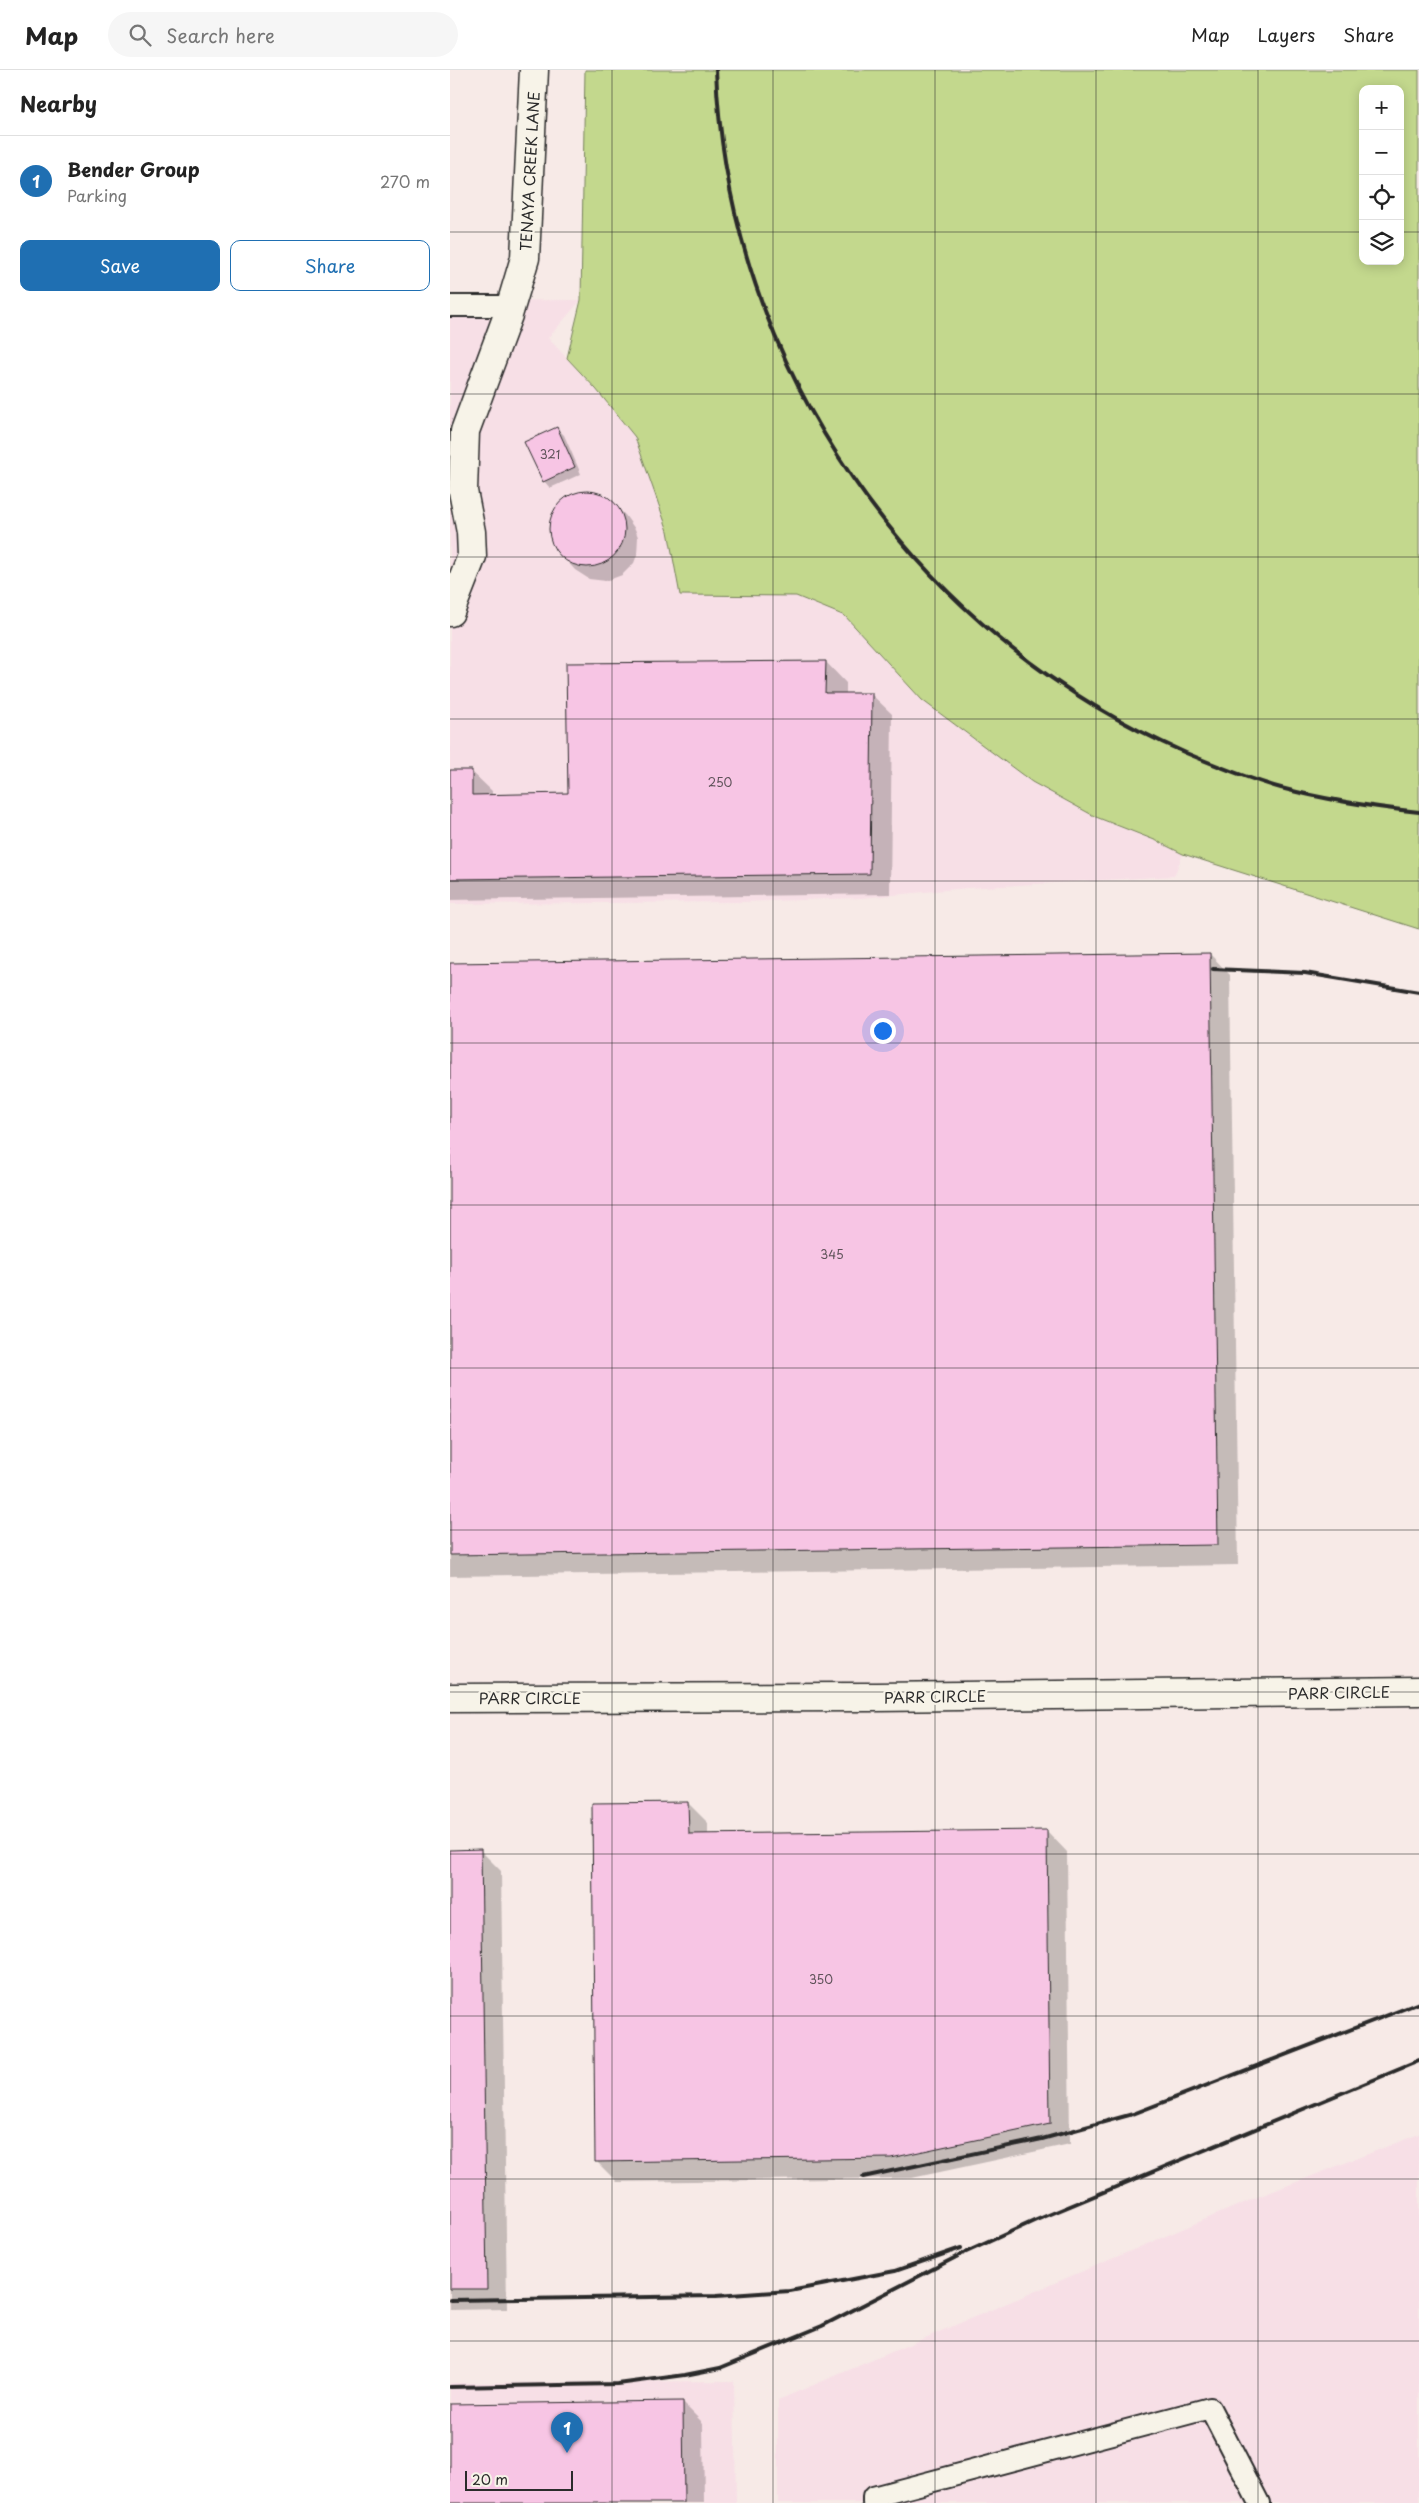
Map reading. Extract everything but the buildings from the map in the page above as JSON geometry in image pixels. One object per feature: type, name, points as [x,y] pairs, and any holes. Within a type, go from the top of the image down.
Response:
[{"type":"street","name":"TENAYA CREEK LANE","points":[[450,612],[472,556],[471,532],[463,491],[465,431],[510,306],[525,258],[534,70]]},
{"type":"street","name":"PARR CIRCLE","points":[[450,1698],[1419,1691]]},
{"type":"lane","points":[[450,306],[510,306]]},
{"type":"lane","points":[[873,2503],[873,2497],[1210,2408],[1260,2503]]},
{"type":"shaded area","points":[[581,300],[548,338],[596,389],[635,437],[668,531],[680,595],[796,596],[845,616],[922,700],[1032,782],[1096,817],[1157,841],[1183,854],[1174,876],[967,888],[861,898],[743,902],[450,904],[450,301]]},
{"type":"shaded area","points":[[1419,2134],[1419,2503],[778,2503],[778,2400],[1258,2197]]},
{"type":"shaded area","points":[[734,2381],[736,2503],[450,2503],[450,2383]]},
{"type":"green space","points":[[585,70],[1419,70],[1419,929],[1183,854],[1157,841],[1096,817],[1032,782],[922,700],[845,616],[796,596],[680,595],[668,531],[635,437],[596,389],[567,358],[581,300]]},
{"type":"railway","points":[[716,70],[728,180],[756,285],[798,386],[853,479],[921,563],[999,638],[1088,702],[1186,753],[1281,788],[1350,803],[1419,812]]},
{"type":"railway","points":[[1213,969],[1305,973],[1419,992]]},
{"type":"railway","points":[[863,2177],[1042,2139],[1133,2114],[1419,2003]]},
{"type":"railway","points":[[450,2387],[618,2384],[720,2368],[822,2326],[962,2254],[1034,2221],[1419,2061]]},
{"type":"railway","points":[[450,2300],[716,2296],[790,2291],[895,2271],[961,2248]]},
{"type":"place","name":"Bender Group","points":[[567,2453]]}]
